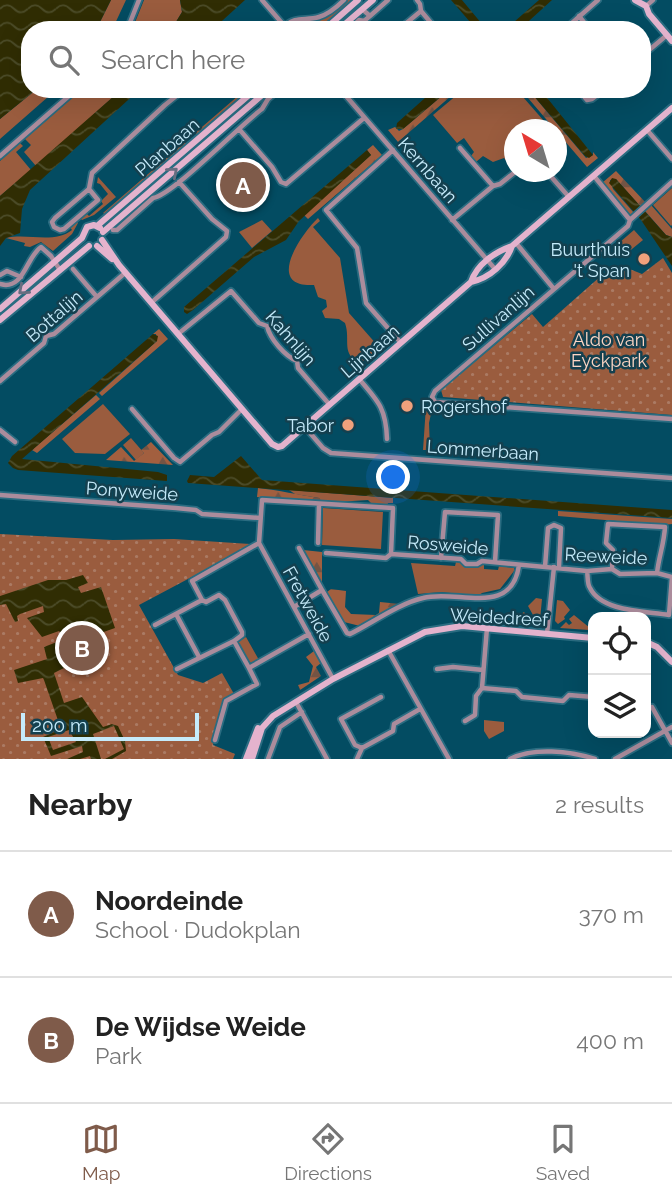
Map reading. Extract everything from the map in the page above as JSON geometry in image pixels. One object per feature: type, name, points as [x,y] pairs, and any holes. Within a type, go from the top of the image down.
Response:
[{"type":"street","points":[[131,21],[139,0]]},
{"type":"street","points":[[262,0],[281,21]]},
{"type":"street","points":[[290,21],[321,17],[344,0]]},
{"type":"street","points":[[334,21],[358,0]]},
{"type":"street","points":[[348,21],[373,0]]},
{"type":"street","points":[[358,21],[370,16],[388,0]]},
{"type":"street","points":[[416,0],[429,21]]},
{"type":"street","points":[[574,21],[598,0]]},
{"type":"street","points":[[635,0],[646,6],[649,14],[672,41]]},
{"type":"street","points":[[646,6],[653,0]]},
{"type":"street","points":[[362,9],[370,16]]},
{"type":"street","points":[[409,21],[421,11]]},
{"type":"street","points":[[579,16],[583,21]]},
{"type":"street","points":[[651,49],[667,35]]},
{"type":"street","points":[[0,156],[67,98]]},
{"type":"street","points":[[89,189],[98,200],[64,229],[54,227],[52,222],[55,218],[89,189],[92,173],[175,98]]},
{"type":"street","name":"Planbaan","points":[[82,238],[85,229],[92,225],[97,226],[246,98]]},
{"type":"street","name":"Planbaan","points":[[0,320],[98,241],[258,98]]},
{"type":"street","name":"Planbaan","points":[[113,230],[117,230],[153,198],[163,194],[179,181],[262,109],[269,98]]},
{"type":"street","name":"Kernbaan","points":[[347,98],[495,269]]},
{"type":"street","points":[[255,101],[262,109]]},
{"type":"street","name":"Lijnbaan","points":[[98,241],[267,436],[278,442],[288,440],[471,282],[479,280],[504,262],[514,245],[672,108]]},
{"type":"street","points":[[239,129],[286,184],[364,118]]},
{"type":"street","points":[[647,130],[672,159]]},
{"type":"street","points":[[391,148],[326,210],[357,248],[366,303],[401,343]]},
{"type":"street","points":[[460,148],[493,186]]},
{"type":"street","points":[[594,176],[630,220]]},
{"type":"street","points":[[151,303],[226,236],[227,231],[212,219],[179,181]]},
{"type":"street","points":[[452,220],[493,186],[504,181]]},
{"type":"street","points":[[556,182],[569,197]]},
{"type":"street","name":"Sullivanlijn","points":[[672,182],[630,220],[628,226],[435,391],[432,397],[435,402],[672,419]]},
{"type":"street","points":[[157,187],[163,194]]},
{"type":"street","points":[[0,309],[82,238],[98,241],[97,226]]},
{"type":"street","points":[[514,245],[554,289]]},
{"type":"street","name":"Lijnbaan","points":[[471,282],[474,274],[496,252],[514,245]]},
{"type":"street","points":[[0,284],[13,284],[41,247],[61,270]]},
{"type":"street","points":[[73,269],[97,297]]},
{"type":"street","points":[[0,275],[6,271],[20,277]]},
{"type":"street","name":"Bottalijn","points":[[0,381],[44,343],[46,336],[54,334],[125,273]]},
{"type":"street","name":"Kahnlijn","points":[[178,334],[231,291],[260,323],[267,326],[268,333],[290,359],[297,361],[298,368],[329,404]]},
{"type":"street","points":[[359,379],[383,410],[387,439]]},
{"type":"street","points":[[132,409],[174,458],[180,461],[219,432],[242,409]]},
{"type":"street","name":"Lommerbaan","points":[[304,426],[323,448],[331,453],[672,478]]},
{"type":"street","points":[[0,430],[15,442]]},
{"type":"street","name":"Ponyweide","points":[[0,495],[176,508],[196,510],[202,514],[260,518]]},
{"type":"street","name":"Rosweide","points":[[260,518],[262,500],[393,508],[391,554],[461,559],[466,564],[477,565],[482,561],[556,567]]},
{"type":"street","points":[[318,543],[319,504]]},
{"type":"street","points":[[441,558],[445,512],[498,515],[495,562]]},
{"type":"street","points":[[202,600],[192,581],[259,543],[260,518]]},
{"type":"street","points":[[612,569],[613,550],[606,542],[608,524],[665,527],[664,548],[659,553],[657,573]]},
{"type":"street","points":[[545,567],[548,528],[554,525],[561,528],[547,634]]},
{"type":"street","name":"Fretweide","points":[[259,543],[333,679]]},
{"type":"street","points":[[299,548],[350,634],[424,597],[485,598],[500,595],[516,578],[519,565]]},
{"type":"street","points":[[326,553],[386,558],[391,554]]},
{"type":"street","name":"Reeweide","points":[[556,567],[612,569],[620,574],[657,573],[672,577]]},
{"type":"street","points":[[587,570],[589,587],[601,601],[613,607],[669,615],[672,577]]},
{"type":"street","points":[[294,607],[322,590]]},
{"type":"street","points":[[155,625],[202,600],[206,602],[219,595],[225,600],[242,632],[234,641],[177,669]]},
{"type":"street","points":[[176,614],[199,657]]},
{"type":"street","name":"Weidedreef","points":[[252,759],[266,723],[333,679],[414,635],[461,626],[588,638]]},
{"type":"street","points":[[465,721],[475,715],[476,696],[482,688],[487,628]]},
{"type":"street","points":[[249,668],[309,634]]},
{"type":"street","points":[[215,740],[226,701],[257,684],[234,641]]},
{"type":"street","points":[[651,645],[664,652],[672,662]]},
{"type":"street","points":[[388,649],[449,759]]},
{"type":"street","points":[[437,669],[453,667],[483,670]]},
{"type":"street","points":[[482,688],[516,691],[523,697],[563,701],[569,695],[588,697]]},
{"type":"street","points":[[363,759],[361,750],[355,745],[341,719],[381,697]]},
{"type":"street","points":[[296,701],[327,759]]},
{"type":"street","name":"Weidedreef","points":[[246,759],[258,728],[265,719],[296,701]]},
{"type":"street","points":[[652,707],[672,743]]},
{"type":"street","points":[[357,759],[361,750],[393,732],[394,724],[420,709]]},
{"type":"street","points":[[268,759],[280,727],[302,712]]},
{"type":"street","points":[[615,759],[672,727]]},
{"type":"street","points":[[510,759],[522,753],[539,752],[573,754],[595,759]]},
{"type":"green space","points":[[111,0],[126,0],[116,21],[100,21]]},
{"type":"green space","points":[[144,0],[180,0],[182,12],[176,21],[136,21]]},
{"type":"green space","points":[[345,0],[353,0],[330,21],[318,21],[332,13]]},
{"type":"green space","points":[[26,98],[47,98],[0,139],[0,119]]},
{"type":"green space","points":[[72,98],[112,98],[36,166],[24,152],[31,145],[25,139]]},
{"type":"green space","points":[[236,98],[241,98],[197,136],[195,133]]},
{"type":"green space","points":[[439,98],[449,98],[398,142],[388,130],[395,127],[399,131]]},
{"type":"green space","points":[[453,98],[524,98],[542,119],[504,119],[504,158],[493,162],[483,156],[476,162],[471,156],[474,152],[464,138],[457,143],[433,115]]},
{"type":"green space","points":[[528,98],[535,98],[553,119],[546,119]]},
{"type":"green space","points":[[567,135],[586,158],[593,155],[593,152],[598,158],[587,167],[567,144]]},
{"type":"green space","points":[[185,142],[187,145],[106,215],[103,213]]},
{"type":"green space","points":[[20,143],[23,146],[16,152],[31,170],[0,196],[0,161]]},
{"type":"green space","points":[[373,145],[382,155],[308,219],[304,215],[371,155],[367,150]]},
{"type":"green space","points":[[190,148],[175,168],[112,222],[108,218]]},
{"type":"green space","points":[[616,171],[646,203],[641,207],[616,179],[610,180],[613,189],[634,213],[632,215],[627,214],[602,183]]},
{"type":"green space","points":[[98,177],[116,197],[94,215],[82,220],[80,218],[86,213],[89,216],[103,204],[101,201],[108,194],[97,183]]},
{"type":"green space","points":[[672,188],[672,225],[671,226],[653,205]]},
{"type":"green space","points":[[651,205],[672,229],[672,237],[666,235],[645,211]]},
{"type":"green space","points":[[318,218],[320,221],[313,227],[340,258],[349,313],[378,346],[383,345],[361,363],[350,356],[348,351],[345,323],[339,319],[325,318],[322,311],[327,307],[326,300],[318,297],[314,285],[299,284],[291,278],[289,269],[296,247]]},
{"type":"green space","points":[[262,220],[272,231],[252,248],[239,232]]},
{"type":"green space","points":[[77,221],[72,234],[53,251],[41,242],[30,247],[6,238],[57,236],[72,230],[70,227]]},
{"type":"green space","points":[[634,230],[643,240],[621,258],[613,248]]},
{"type":"green space","name":"Aldo van Eyckpark","points":[[663,258],[672,273],[672,415],[443,397],[441,390],[532,314],[543,327],[602,275],[622,266],[642,274]]},
{"type":"green space","points":[[159,329],[168,339],[102,396],[99,393],[157,341],[156,334],[153,334]]},
{"type":"green space","points":[[96,395],[100,399],[37,453],[32,450]]},
{"type":"green space","points":[[103,404],[130,434],[105,454],[75,453],[62,439]]},
{"type":"green space","points":[[426,406],[432,409],[429,423],[430,450],[423,450]]},
{"type":"green space","points":[[131,438],[144,453],[136,460],[123,445]]},
{"type":"green space","points":[[151,442],[173,465],[106,460],[121,447],[134,461],[144,453],[141,450]]},
{"type":"green space","points":[[258,488],[320,498],[321,503],[257,497]]},
{"type":"green space","points":[[289,490],[393,498],[393,503],[388,503],[387,506],[373,505],[368,500],[321,503],[319,498],[295,494]]},
{"type":"green space","points":[[323,508],[383,512],[381,549],[322,545]]},
{"type":"green space","points":[[558,511],[672,519],[672,524],[558,516]]},
{"type":"green space","points":[[0,534],[250,544],[139,605],[178,675],[203,683],[222,673],[234,694],[223,701],[213,745],[235,754],[233,759],[0,759]]},
{"type":"green space","points":[[303,550],[322,552],[324,589]]},
{"type":"green space","points":[[456,562],[466,567],[484,564],[484,569],[498,570],[499,566],[514,568],[514,571],[500,589],[478,596],[442,592],[418,594],[411,563],[455,566]]},
{"type":"green space","points":[[331,589],[346,591],[345,607],[351,614],[376,615],[379,613],[380,602],[400,604],[360,626],[344,622],[327,592]]},
{"type":"green space","points":[[536,598],[542,599],[540,620],[537,623],[528,606]]},
{"type":"green space","points":[[557,600],[563,601],[570,610],[558,624],[555,621]]},
{"type":"green space","points":[[524,612],[527,616],[524,619],[526,623],[530,620],[534,625],[505,624]]},
{"type":"green space","points":[[574,615],[588,626],[588,630],[560,628],[566,622],[569,625],[572,623],[569,619]]},
{"type":"green space","points":[[246,637],[259,660],[250,664],[238,644]]},
{"type":"green space","points":[[314,651],[321,663],[316,667],[321,676],[300,690],[298,685],[309,682],[313,666],[306,657]]},
{"type":"green space","points":[[484,720],[504,722],[504,731],[489,739],[484,731]]},
{"type":"water","points":[[0,0],[111,0],[100,21],[21,21],[21,98],[26,98],[0,119]]},
{"type":"water","points":[[180,0],[245,0],[222,21],[176,21],[182,12]]},
{"type":"water","points":[[451,0],[462,0],[480,21],[469,21]]},
{"type":"water","points":[[539,0],[552,0],[529,21],[515,21]]},
{"type":"water","points":[[112,98],[130,98],[30,190],[22,209],[20,233],[6,238],[0,246],[0,196]]},
{"type":"water","points":[[425,98],[439,98],[403,129],[396,129],[397,123]]},
{"type":"water","points":[[536,98],[547,98],[564,119],[554,119]]},
{"type":"water","points":[[567,123],[593,155],[589,158],[567,135]]},
{"type":"water","points":[[367,150],[371,155],[299,221],[286,240],[254,257],[193,310],[187,314],[184,312],[184,307]]},
{"type":"water","points":[[612,178],[616,179],[666,235],[672,237],[672,266],[641,220],[609,183]]},
{"type":"water","points":[[153,334],[158,336],[157,341],[22,459],[158,472],[167,475],[167,481],[18,470],[8,463],[12,456]]},
{"type":"water","points":[[241,456],[262,480],[672,510],[672,518],[187,481],[190,475],[214,477]]},
{"type":"water","points":[[83,575],[88,583],[78,587],[81,593],[101,587],[115,628],[61,647],[64,668],[54,673],[64,703],[82,697],[103,727],[112,724],[118,726],[126,751],[112,759],[105,759],[124,749],[114,726],[93,734],[101,759],[91,759],[90,756],[67,759],[83,752],[82,746],[51,756],[43,737],[61,729],[44,680],[43,678],[18,683],[14,670],[47,659],[44,647],[62,640],[64,636],[59,631],[42,637],[27,618],[44,612],[43,606],[20,614],[15,622],[6,604],[0,605],[0,596],[48,580],[66,580]],"holes":[[[69,730],[76,742],[53,750],[48,737]]]},
{"type":"place","name":"Noordeinde","points":[[243,185]]},
{"type":"place","name":"Buurthuis 't Span","points":[[644,259]]},
{"type":"place","name":"Rogershof","points":[[407,406]]},
{"type":"place","name":"Tabor","points":[[348,425]]},
{"type":"place","name":"De Wijdse Weide","points":[[82,648]]}]
